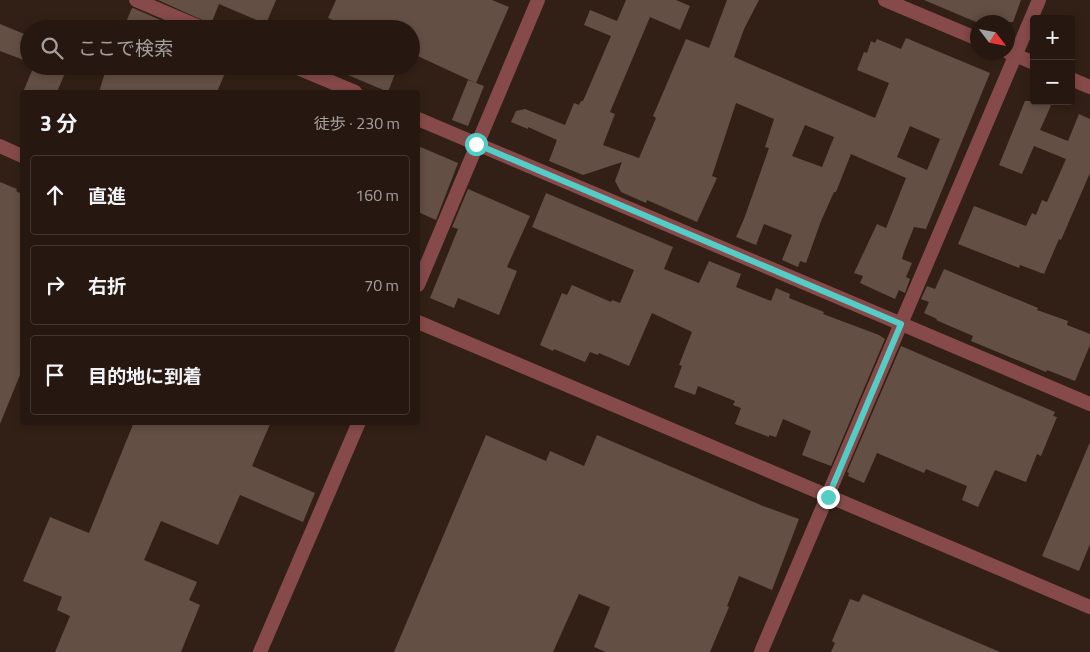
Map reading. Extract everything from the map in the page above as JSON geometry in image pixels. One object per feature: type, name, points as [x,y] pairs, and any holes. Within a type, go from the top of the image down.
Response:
[{"type":"street","points":[[136,0],[183,20]]},
{"type":"street","points":[[420,279],[538,0]]},
{"type":"street","points":[[885,0],[970,36]]},
{"type":"street","points":[[1015,48],[1039,0]]},
{"type":"street","points":[[1015,55],[1030,61]]},
{"type":"street","points":[[761,652],[901,324],[1010,60]]},
{"type":"street","points":[[314,75],[350,90]]},
{"type":"street","points":[[1075,81],[1090,87]]},
{"type":"street","points":[[420,120],[1090,404]]},
{"type":"street","points":[[0,146],[20,155]]},
{"type":"street","points":[[420,323],[1090,607]]},
{"type":"street","points":[[260,652],[358,425]]},
{"type":"building","points":[[158,0],[276,0],[268,20],[257,20],[219,4],[213,20],[202,20]]},
{"type":"building","points":[[336,0],[492,0],[509,7],[476,83],[420,57],[420,20],[333,20],[328,18]]},
{"type":"building","points":[[626,0],[676,0],[690,6],[680,30],[650,17],[610,112],[615,114],[603,145],[639,158],[656,118],[653,116],[686,39],[709,48],[727,0],[759,0],[744,29],[734,57],[875,118],[889,83],[857,70],[864,52],[867,53],[871,41],[875,43],[877,39],[901,49],[906,38],[990,73],[926,229],[914,227],[904,252],[902,259],[912,263],[906,277],[910,279],[905,293],[899,290],[895,299],[860,283],[863,276],[854,273],[877,224],[886,228],[906,178],[851,154],[836,192],[834,192],[821,221],[806,263],[800,261],[798,267],[782,260],[792,235],[764,224],[756,245],[736,237],[769,148],[765,147],[774,119],[736,103],[712,176],[717,178],[697,222],[647,200],[646,203],[621,192],[615,181],[622,162],[583,175],[549,161],[557,140],[528,127],[528,129],[511,122],[516,111],[525,109],[565,125],[574,103],[579,105],[583,101],[611,36],[584,25],[590,10],[617,21]],"holes":[[[805,125],[834,137],[822,167],[792,156]],[[910,126],[940,139],[927,170],[897,157]]]},
{"type":"building","points":[[924,0],[1021,0],[1015,16],[970,15],[970,19]]},
{"type":"building","points":[[133,8],[160,20],[127,20]]},
{"type":"building","points":[[0,24],[20,32],[20,59],[0,51]]},
{"type":"building","points":[[30,75],[64,75],[58,90],[24,90]]},
{"type":"building","points":[[104,75],[224,75],[218,90],[100,90]]},
{"type":"building","points":[[348,75],[395,75],[389,90],[383,90]]},
{"type":"building","points":[[468,80],[484,86],[468,126],[452,120]]},
{"type":"building","points":[[1025,101],[1030,101],[1030,105],[1051,105],[1040,130],[1068,141],[1079,114],[1090,119],[1090,173],[1044,274],[1020,265],[1019,268],[958,244],[974,206],[1026,226],[1032,213],[1036,215],[1042,200],[1047,202],[1066,159],[1034,146],[1022,174],[999,165]]},
{"type":"building","points":[[420,147],[458,163],[436,220],[420,213]]},
{"type":"building","points":[[0,182],[17,189],[16,191],[20,193],[20,375],[0,424]]},
{"type":"building","points":[[468,189],[530,216],[507,267],[517,271],[499,315],[458,298],[454,308],[430,298],[458,229],[452,227]]},
{"type":"building","points":[[546,193],[673,247],[664,269],[699,283],[709,261],[741,274],[736,287],[771,301],[776,288],[790,294],[789,298],[824,312],[823,314],[885,339],[831,466],[802,455],[811,431],[783,419],[776,437],[769,435],[769,437],[735,424],[741,408],[733,405],[735,401],[698,386],[695,395],[674,387],[682,366],[679,365],[692,332],[652,313],[629,366],[599,353],[598,355],[590,352],[585,362],[540,345],[562,293],[567,295],[572,285],[611,302],[612,300],[620,303],[634,270],[532,227]]},
{"type":"building","points":[[944,269],[1038,308],[1037,310],[1068,321],[1067,325],[1090,334],[1090,345],[1075,381],[1047,370],[1046,372],[971,341],[973,336],[924,313],[929,302],[921,299],[927,286],[935,289]]},
{"type":"building","points":[[901,346],[1055,412],[1053,416],[1057,417],[1041,456],[1037,454],[1026,482],[995,470],[978,507],[962,500],[967,486],[926,469],[924,473],[877,453],[864,483],[848,476],[849,473],[847,472]]},
{"type":"building","points":[[133,425],[270,425],[252,466],[315,493],[303,522],[240,495],[218,545],[161,521],[144,560],[197,582],[189,600],[200,605],[181,652],[55,652],[70,616],[57,610],[62,597],[23,581],[50,517],[89,533]]},
{"type":"building","points":[[486,435],[546,461],[550,451],[584,466],[597,435],[763,506],[799,519],[772,590],[739,576],[727,606],[729,607],[710,652],[606,652],[594,647],[610,607],[579,594],[553,652],[394,652]]},
{"type":"building","points":[[1090,442],[1090,544],[1079,571],[1042,556]]},
{"type":"building","points":[[863,594],[1000,652],[831,652],[835,643],[832,641],[850,599],[859,602]]},
{"type":"route","points":[[476,144],[901,324],[828,497]]}]
